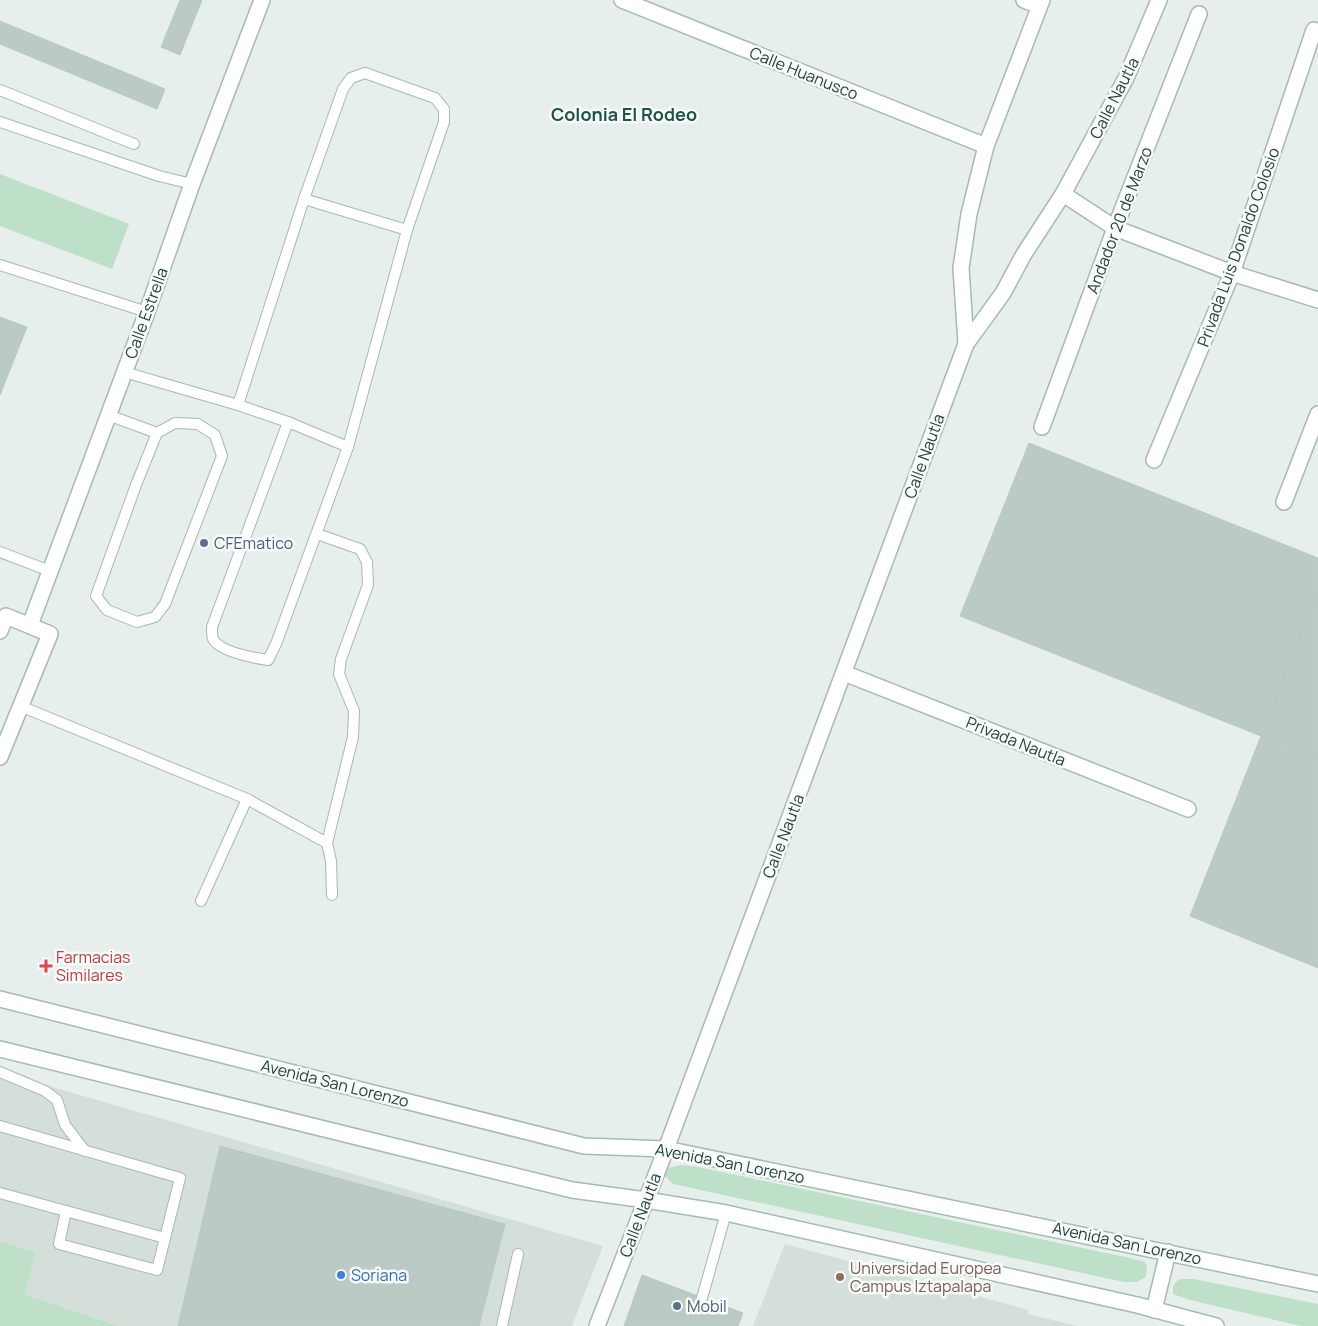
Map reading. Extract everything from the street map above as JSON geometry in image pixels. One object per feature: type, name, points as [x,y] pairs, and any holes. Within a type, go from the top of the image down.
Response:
[{"type":"street","name":"Calle Estrella","points":[[30,625],[147,312],[192,184],[262,0]]},
{"type":"street","name":"Calle Huanusco","points":[[622,0],[986,146]]},
{"type":"street","points":[[1024,0],[1041,3]]},
{"type":"street","name":"Calle Nautla","points":[[597,1326],[666,1149],[966,344],[1003,293],[1024,254],[1063,194],[1126,78],[1159,0]]},
{"type":"street","name":"Calle Nautla","points":[[966,344],[961,268],[969,214],[986,146],[1041,3]]},
{"type":"street","name":"Andador 20 de Marzo","points":[[1042,428],[1115,228],[1199,14]]},
{"type":"street","name":"Privada Luis Donaldo Colosio","points":[[1154,460],[1232,273],[1314,30]]},
{"type":"street","points":[[1063,194],[1115,228],[1232,273],[1318,300]]},
{"type":"street","points":[[1284,502],[1318,414]]},
{"type":"street","points":[[0,631],[6,616],[50,634],[0,757]]},
{"type":"street","name":"Privada Nautla","points":[[844,673],[1188,809]]},
{"type":"street","name":"Avenida San Lorenzo","points":[[0,999],[584,1146],[666,1149],[1318,1284]]},
{"type":"street","points":[[0,1048],[572,1190],[726,1213],[1154,1310],[1216,1326]]},
{"type":"street","points":[[1154,1310],[1168,1252]]},
{"type":"lane","points":[[238,405],[304,199],[343,88],[351,78],[365,73],[435,98],[444,109],[444,122],[407,230],[348,447],[276,644],[268,660],[254,658],[221,647],[213,639],[212,627],[288,422]]},
{"type":"lane","points":[[0,90],[134,144]]},
{"type":"lane","points":[[0,122],[159,176],[192,184]]},
{"type":"lane","points":[[304,199],[407,230]]},
{"type":"lane","points":[[0,265],[147,312]]},
{"type":"lane","points":[[124,372],[238,405],[288,422],[348,447]]},
{"type":"lane","points":[[108,415],[157,433],[175,424],[198,424],[215,435],[222,456],[165,604],[155,617],[137,622],[108,610],[96,596],[157,433]]},
{"type":"lane","points":[[317,534],[360,549],[367,562],[368,578],[363,602],[340,660],[339,674],[354,711],[353,738],[327,843],[332,861],[332,895]]},
{"type":"lane","points":[[0,552],[50,571]]},
{"type":"lane","points":[[20,706],[247,799],[327,843]]},
{"type":"lane","points":[[201,901],[247,799]]},
{"type":"lane","points":[[0,1072],[45,1091],[57,1100],[65,1125],[85,1150]]},
{"type":"lane","points":[[0,1126],[180,1178],[157,1270],[59,1244],[66,1211]]},
{"type":"lane","points":[[0,1193],[165,1238]]},
{"type":"lane","points":[[702,1298],[726,1213]]},
{"type":"lane","points":[[502,1326],[518,1254]]},
{"type":"shaded area","points":[[0,1072],[603,1246],[572,1326],[120,1326],[23,1295],[36,1252],[0,1241]]},
{"type":"shaded area","name":"Universidad Europea Campus Iztapalapa","points":[[785,1244],[1029,1310],[1027,1314],[1079,1326],[753,1326]]},
{"type":"green space","points":[[0,174],[129,224],[112,269],[0,226]]},
{"type":"green space","points":[[681,1165],[1130,1258],[1145,1262],[1147,1267],[1146,1277],[1137,1282],[1124,1282],[673,1184],[664,1175],[668,1168]]},
{"type":"green space","points":[[0,1241],[36,1252],[24,1295],[120,1326],[0,1326]]},
{"type":"green space","points":[[1179,1279],[1194,1279],[1318,1304],[1318,1326],[1301,1326],[1190,1300],[1173,1294],[1173,1286]]},
{"type":"building","points":[[180,0],[202,0],[180,55],[161,47]]},
{"type":"building","points":[[0,21],[165,89],[157,109],[0,44]]},
{"type":"building","points":[[0,317],[27,327],[0,395]]},
{"type":"building","points":[[1029,443],[1318,558],[1318,593],[1261,736],[960,616]]},
{"type":"building","points":[[1318,593],[1318,759],[1261,736]]},
{"type":"building","points":[[1261,736],[1318,759],[1318,968],[1190,916]]},
{"type":"building","name":"Soriana","points":[[220,1146],[505,1224],[479,1326],[178,1326]]},
{"type":"building","name":"Mobil","points":[[642,1275],[743,1313],[738,1326],[624,1326]]},
{"type":"place","name":"CFEmatico","points":[[204,543]]},
{"type":"place","name":"Farmacias Similares","points":[[46,966]]},
{"type":"place","name":"Soriana","points":[[341,1275]]},
{"type":"place","name":"Universidad Europea Campus Iztapalapa","points":[[840,1277]]},
{"type":"place","name":"Mobil","points":[[677,1306]]},
{"type":"district","name":"Colonia El Rodeo","points":[[624,114]]}]
